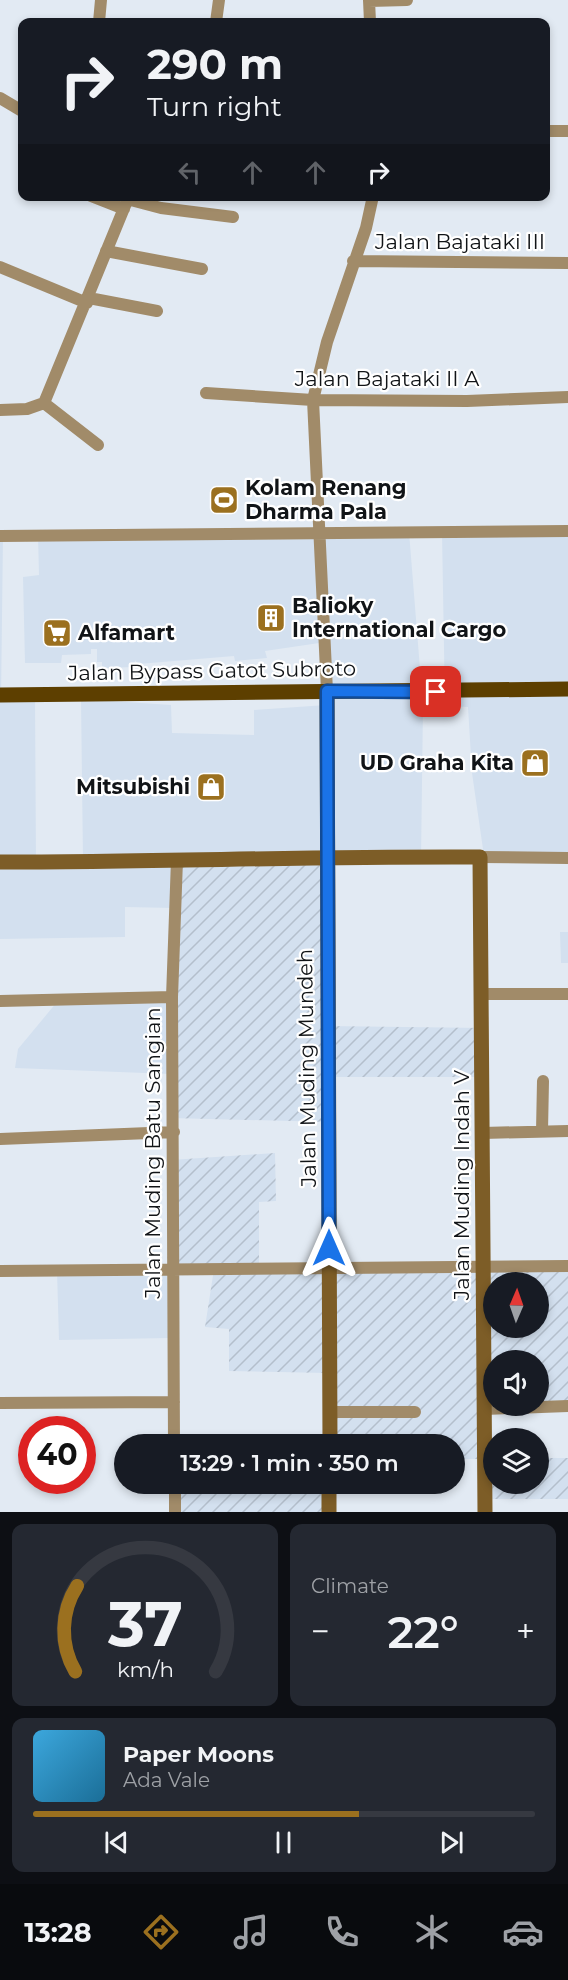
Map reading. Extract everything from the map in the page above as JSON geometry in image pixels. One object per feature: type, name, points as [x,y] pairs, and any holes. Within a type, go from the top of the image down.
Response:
[{"type":"main road","name":"Jalan Bypass Gatot Subroto","points":[[0,695],[568,689]]},
{"type":"street","points":[[99,18],[101,0]]},
{"type":"street","points":[[217,18],[219,0]]},
{"type":"street","points":[[370,18],[369,0],[407,0]]},
{"type":"street","points":[[0,98],[18,109]]},
{"type":"street","points":[[550,131],[568,131]]},
{"type":"street","points":[[0,410],[27,409],[44,403],[127,201],[161,208],[233,217]]},
{"type":"street","points":[[327,691],[313,400],[327,342],[352,261],[366,228],[372,201]]},
{"type":"street","points":[[106,251],[202,269]]},
{"type":"street","name":"Jalan Bajataki III","points":[[352,261],[568,262]]},
{"type":"street","points":[[0,267],[88,300],[157,311]]},
{"type":"street","name":"Jalan Bajataki II A","points":[[206,393],[313,400],[467,400],[568,397]]},
{"type":"street","points":[[44,403],[98,445]]},
{"type":"street","points":[[0,536],[568,531]]},
{"type":"street","name":"Jalan Muding Mundeh","points":[[327,691],[330,1434]]},
{"type":"street","points":[[0,862],[327,856],[568,858]]},
{"type":"street","name":"Jalan Muding Indah V","points":[[480,857],[483,994],[484,1350]]},
{"type":"street","name":"Jalan Muding Batu Sangian","points":[[174,1434],[172,997],[177,860]]},
{"type":"street","points":[[483,994],[568,994]]},
{"type":"street","points":[[0,1001],[172,997]]},
{"type":"street","points":[[542,1131],[543,1082]]},
{"type":"street","points":[[483,1133],[568,1131]]},
{"type":"street","points":[[0,1139],[174,1132]]},
{"type":"street","points":[[0,1271],[568,1264]]},
{"type":"street","points":[[0,1403],[174,1402]]},
{"type":"street","points":[[549,1407],[568,1406]]},
{"type":"street","points":[[330,1412],[415,1412]]},
{"type":"street","name":"Jalan Muding Indah V","points":[[485,1416],[485,1512]]},
{"type":"street","points":[[175,1494],[175,1512]]},
{"type":"street","points":[[329,1494],[329,1512]]},
{"type":"shaded area","points":[[409,532],[423,706],[421,860],[323,865],[174,908],[125,907],[125,937],[0,939],[0,535],[3,535],[1,699],[35,699],[36,863],[83,860],[81,699],[171,705],[172,733],[254,735],[254,710],[326,705],[326,642],[265,651],[267,658],[235,661],[234,656],[138,664],[135,660],[134,667],[102,668],[102,662],[97,662],[97,649],[91,649],[91,654],[62,655],[61,663],[25,663],[23,577],[39,575],[38,535]]},
{"type":"shaded area","points":[[442,532],[568,533],[568,862],[485,863],[472,773],[468,707],[445,706]]},
{"type":"shaded area","points":[[323,865],[326,1026],[484,1028],[482,1077],[326,1077],[329,1122],[171,1118],[173,866]]},
{"type":"shaded area","points":[[560,932],[568,932],[568,963],[561,963]]},
{"type":"shaded area","points":[[167,997],[171,1074],[15,1068],[18,1049],[57,1002]]},
{"type":"shaded area","points":[[275,1153],[276,1201],[259,1202],[259,1266],[568,1269],[568,1405],[549,1405],[549,1350],[483,1350],[483,1416],[490,1416],[487,1428],[483,1428],[480,1458],[483,1458],[483,1494],[549,1494],[549,1458],[568,1458],[568,1499],[481,1499],[479,1459],[465,1459],[465,1434],[330,1434],[327,1373],[229,1371],[229,1329],[205,1327],[214,1269],[167,1268],[171,1160]]},
{"type":"shaded area","points":[[167,1268],[169,1338],[59,1340],[57,1271]]},
{"type":"shaded area","points":[[172,1494],[330,1494],[330,1512],[172,1512]]},
{"type":"place","name":"Kolam Renang Dharma Pala","points":[[224,500]]},
{"type":"place","name":"Balioky International Cargo","points":[[271,618]]},
{"type":"place","name":"Alfamart","points":[[57,633]]},
{"type":"place","name":"UD Graha Kita","points":[[535,763]]},
{"type":"place","name":"Mitsubishi","points":[[211,787]]},
{"type":"route","points":[[329,1248],[327,691],[436,692]]}]
